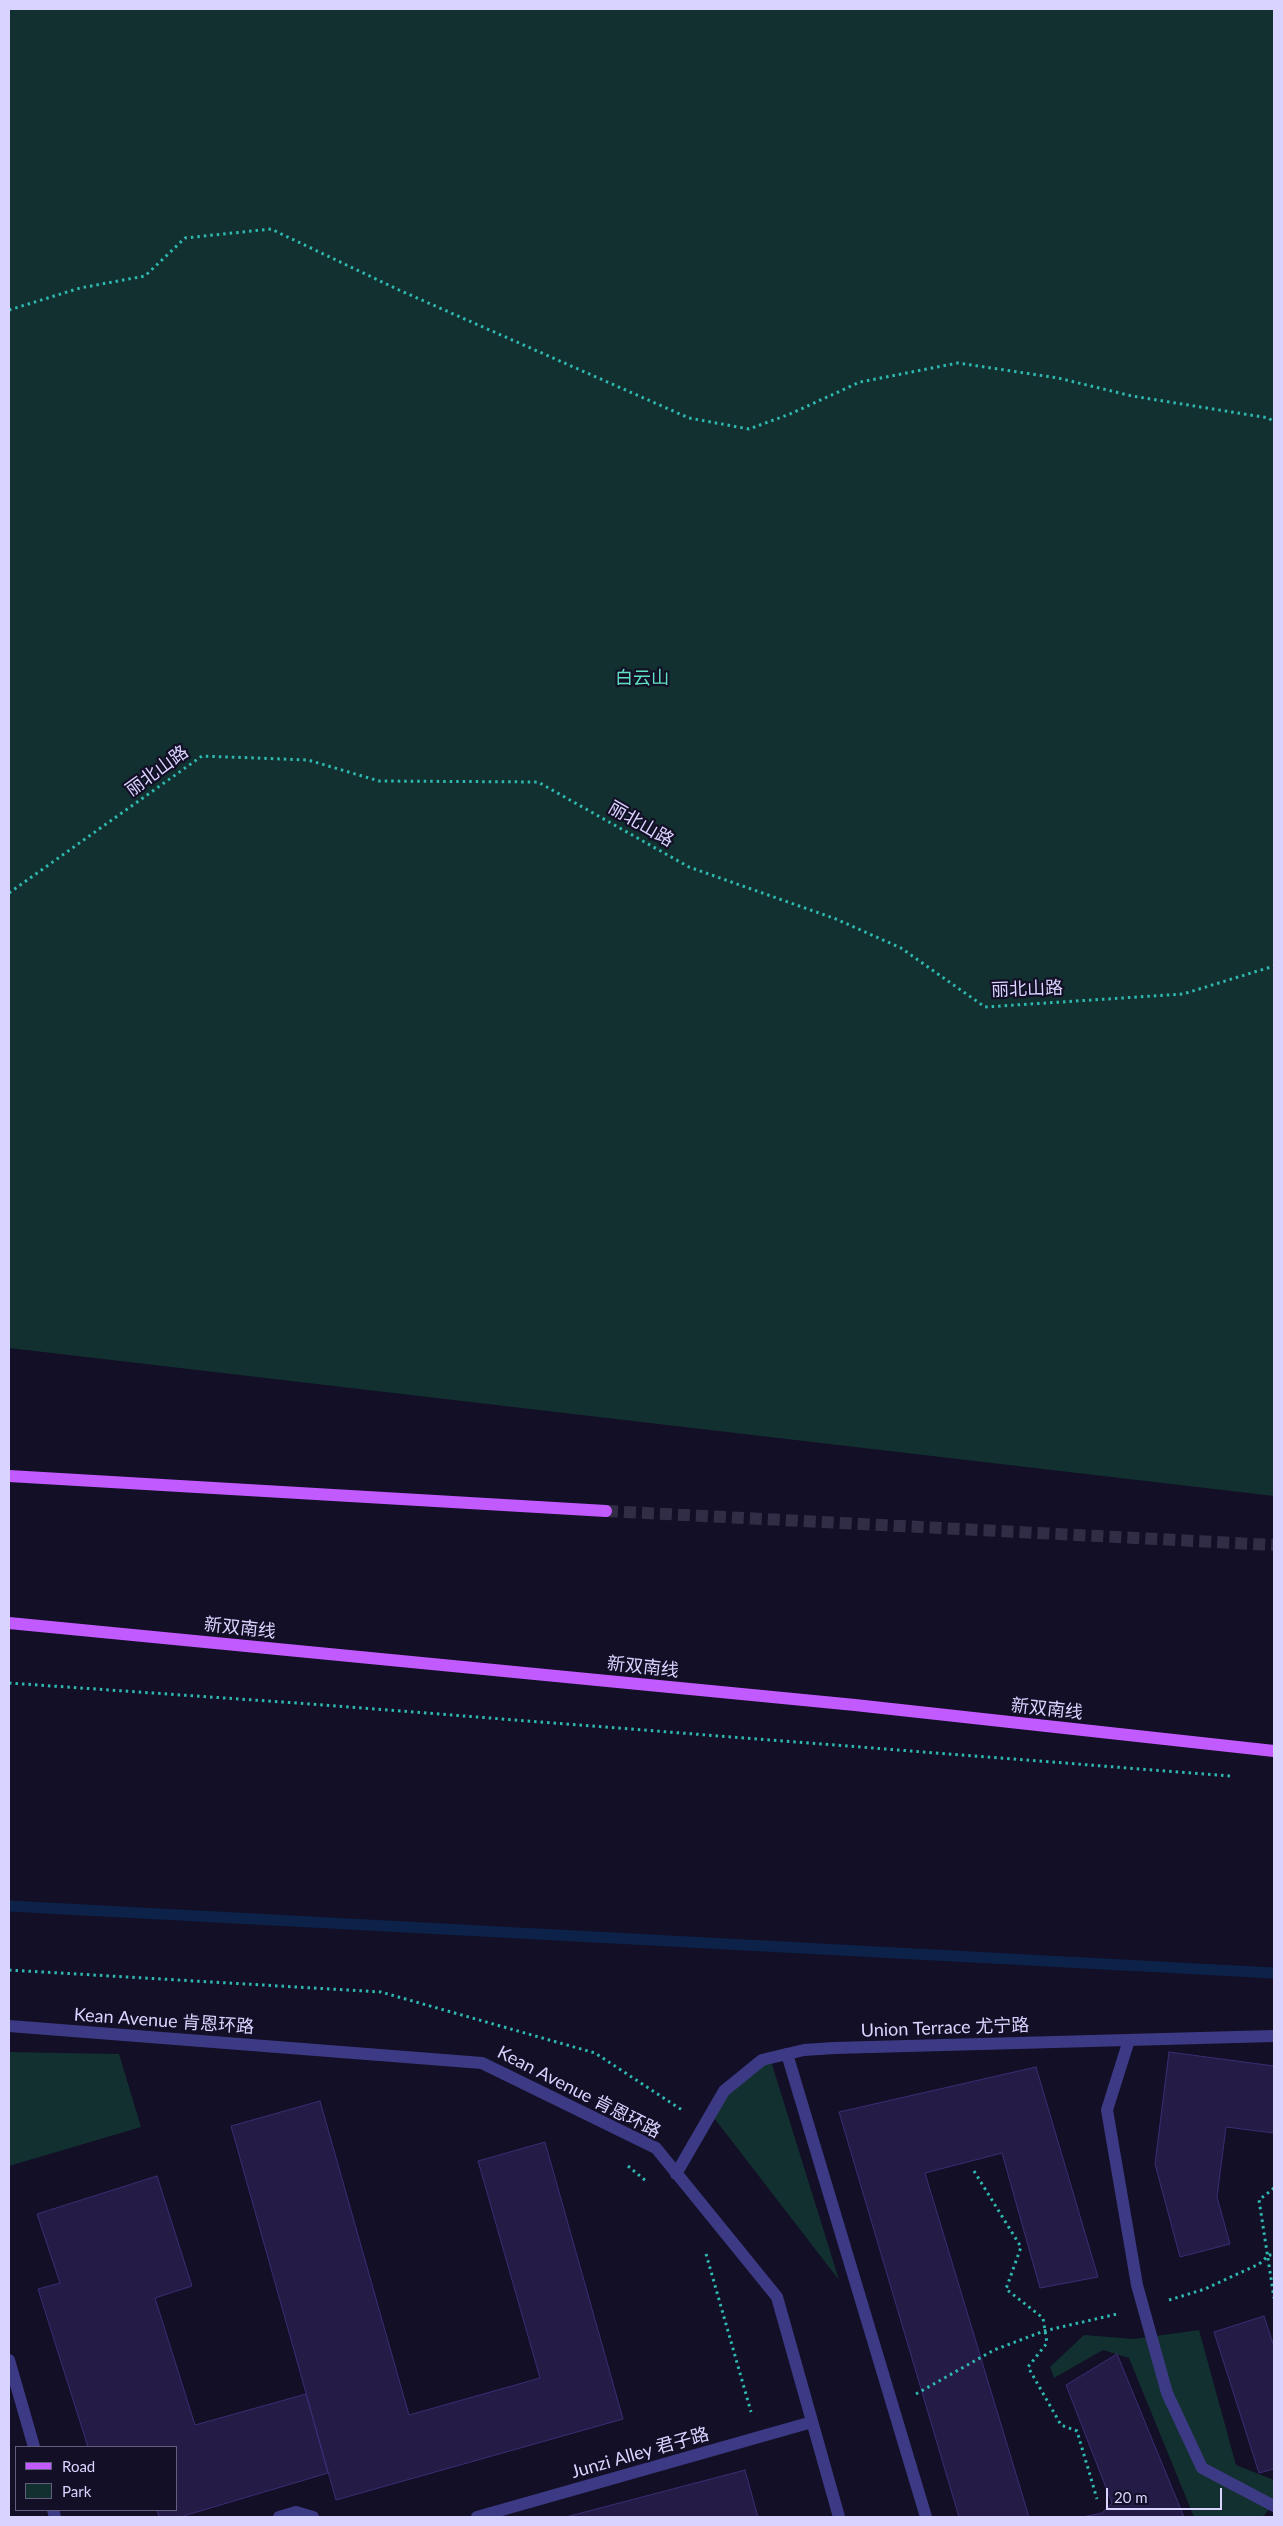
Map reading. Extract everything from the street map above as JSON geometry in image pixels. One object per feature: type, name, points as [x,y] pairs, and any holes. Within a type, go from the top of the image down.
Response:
[{"type":"main road","points":[[9,1476],[606,1511]]},
{"type":"main road","name":"新双南线","points":[[9,1623],[855,1705],[1274,1751]]},
{"type":"street","name":"Kean Avenue 肯恩环路","points":[[9,2026],[482,2063],[656,2148],[777,2297],[839,2517]]},
{"type":"street","name":"Union Terrace 尤宁路","points":[[676,2174],[724,2091],[762,2060],[787,2054],[834,2048],[1274,2036]]},
{"type":"street","points":[[1129,2040],[1107,2110],[1143,2307],[1167,2393],[1202,2468],[1274,2506]]},
{"type":"street","points":[[787,2054],[926,2517]]},
{"type":"street","points":[[9,2360],[34,2446]]},
{"type":"street","name":"Junzi Alley 君子路","points":[[477,2517],[812,2422]]},
{"type":"street","points":[[279,2517],[296,2512],[313,2517]]},
{"type":"path","points":[[9,310],[80,288],[145,276],[185,238],[271,229],[399,290],[690,418],[749,429],[790,414],[860,382],[958,363],[1058,378],[1132,396],[1269,418],[1274,423]]},
{"type":"path","name":"丽北山路","points":[[9,893],[202,756],[308,760],[380,781],[538,782],[689,867],[836,919],[901,948],[986,1007],[1183,994],[1274,966]]},
{"type":"path","points":[[9,1683],[301,1703],[1234,1776]]},
{"type":"path","points":[[9,1970],[381,1992],[595,2053],[704,2125]]},
{"type":"path","points":[[625,2164],[654,2187]]},
{"type":"path","points":[[974,2171],[1021,2248],[1006,2289],[1043,2318],[1047,2343],[1028,2367],[1061,2425],[1077,2431],[1098,2499]]},
{"type":"path","points":[[1274,2188],[1259,2200],[1269,2255],[1274,2298]]},
{"type":"path","points":[[705,2249],[758,2437]]},
{"type":"path","points":[[1143,2307],[1205,2289],[1260,2264],[1269,2255],[1274,2255]]},
{"type":"path","points":[[911,2397],[994,2350],[1044,2331],[1108,2316]]},
{"type":"green space","name":"白云山","points":[[9,9],[1274,9],[1274,1496],[9,1348]]},
{"type":"green space","points":[[9,2052],[119,2054],[141,2127],[9,2166]]},
{"type":"green space","points":[[770,2058],[839,2280],[711,2114],[724,2091]]},
{"type":"green space","points":[[1199,2330],[1236,2465],[1274,2480],[1274,2503],[1263,2517],[1194,2517],[1129,2358],[1103,2350],[1054,2378],[1050,2367],[1084,2335],[1134,2339]]},
{"type":"building","points":[[1169,2052],[1274,2066],[1274,2133],[1226,2127],[1217,2197],[1230,2244],[1180,2257],[1155,2164]]},
{"type":"building","points":[[1036,2067],[1098,2277],[1040,2288],[1002,2153],[925,2173],[1029,2517],[959,2517],[839,2112]]},
{"type":"building","points":[[320,2101],[409,2415],[540,2378],[478,2161],[545,2142],[623,2419],[336,2500],[231,2126]]},
{"type":"building","points":[[157,2176],[192,2286],[155,2298],[195,2425],[306,2394],[328,2473],[180,2517],[159,2517],[157,2511],[178,2511],[178,2446],[88,2446],[38,2289],[60,2283],[37,2214]]},
{"type":"building","points":[[1264,2316],[1274,2347],[1274,2469],[1259,2473],[1214,2332]]},
{"type":"building","points":[[1117,2354],[1184,2517],[1082,2517],[1102,2513],[1112,2503],[1066,2385]]},
{"type":"building","points":[[745,2470],[758,2517],[566,2517]]},
{"type":"waterway","points":[[9,1906],[1274,1973]]},
{"type":"tunnel","points":[[606,1511],[1274,1545]]}]
